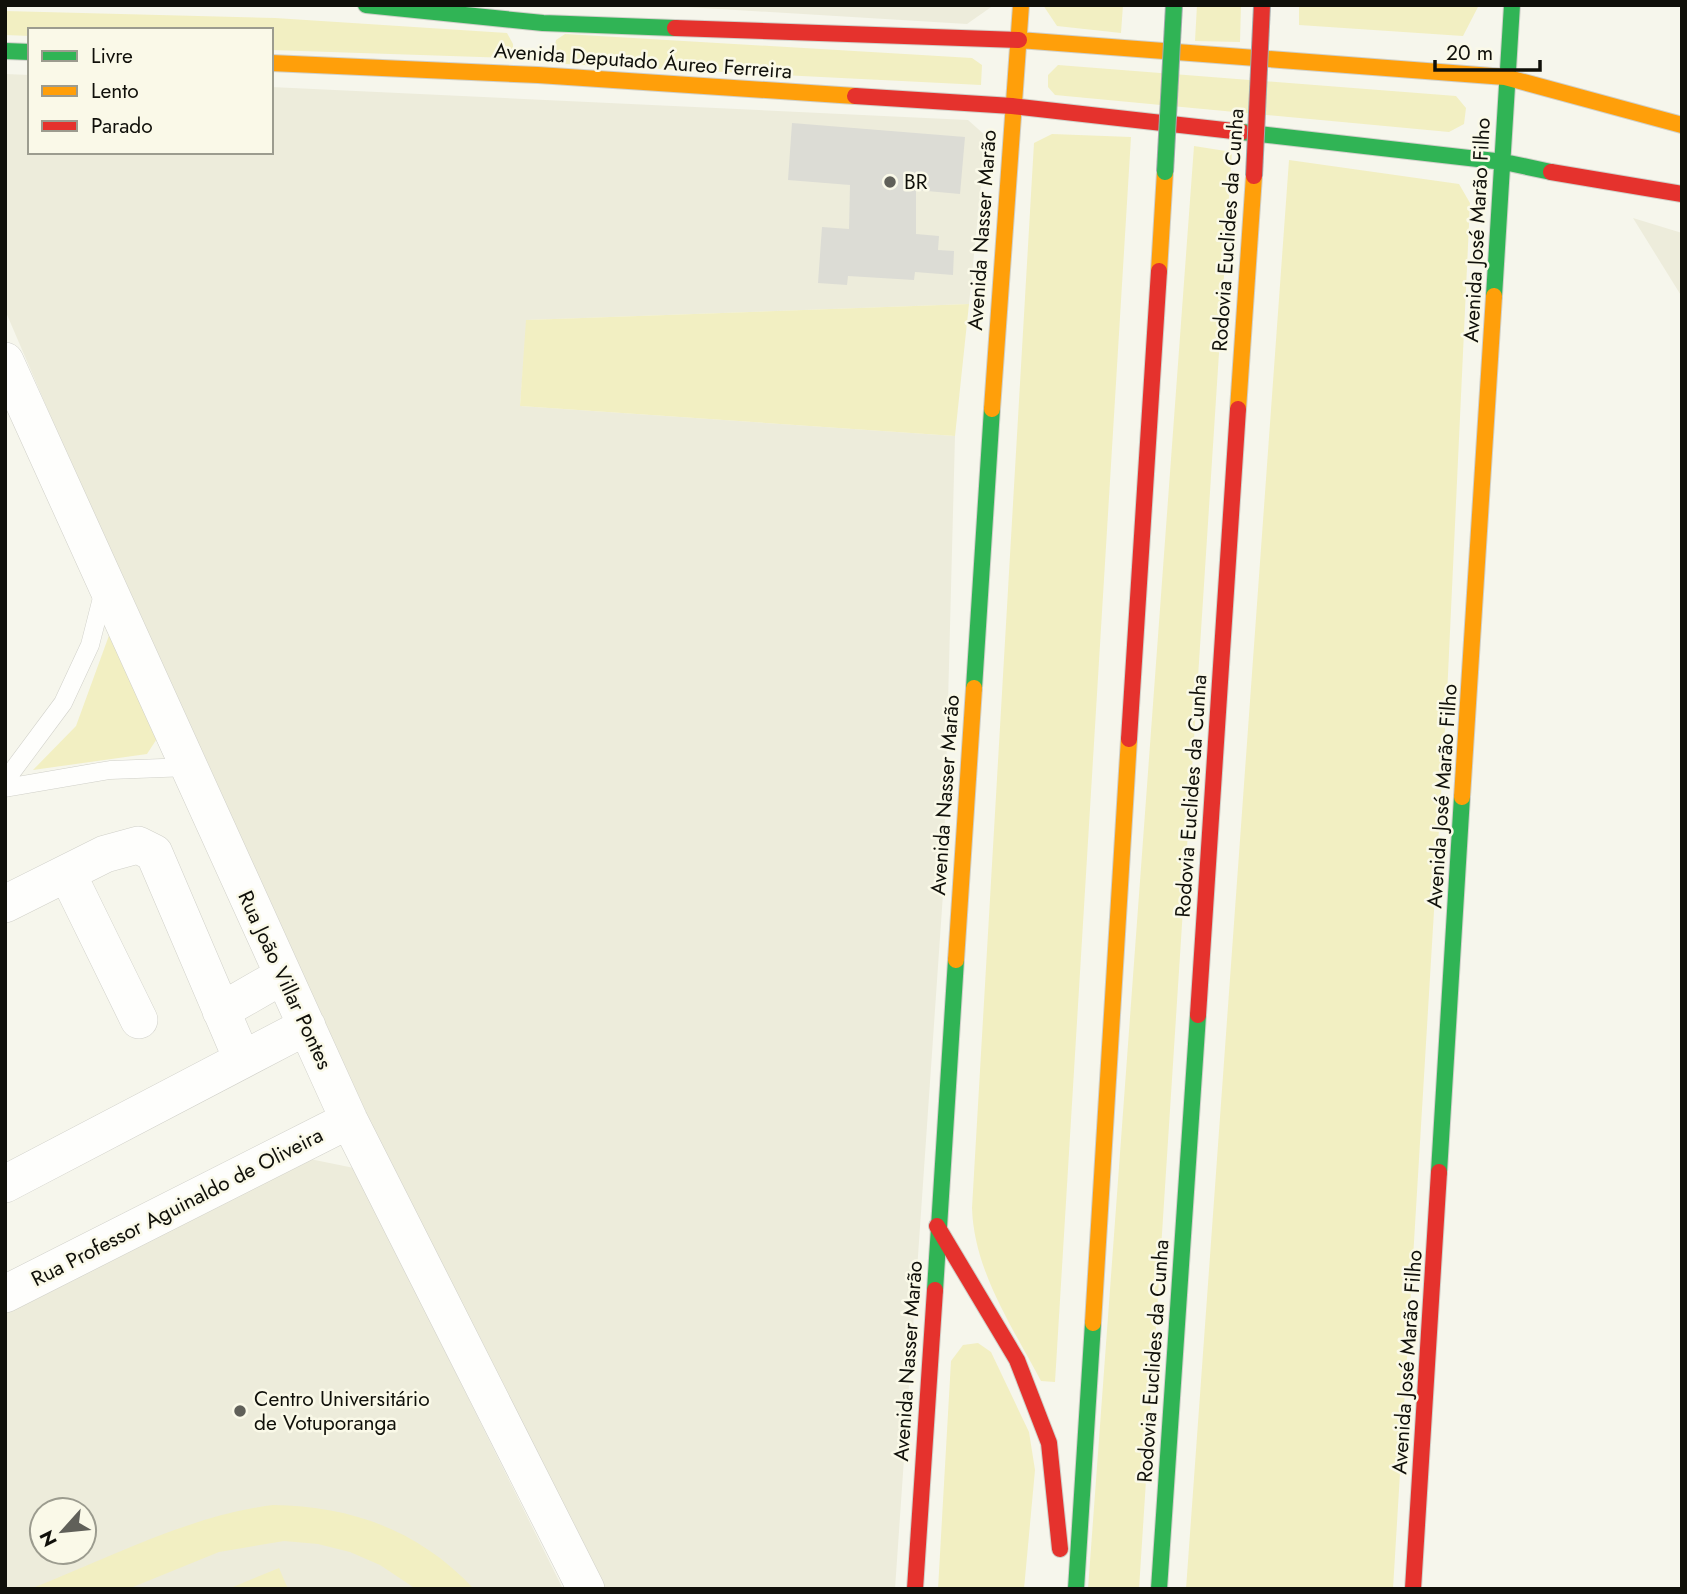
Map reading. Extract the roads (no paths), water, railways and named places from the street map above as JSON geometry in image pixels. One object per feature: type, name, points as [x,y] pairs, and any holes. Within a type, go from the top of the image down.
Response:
[{"type":"main road","name":"Avenida Deputado Áureo Ferreira","points":[[366,5],[542,30],[1020,40],[1505,77],[1682,125]]},
{"type":"main road","name":"Avenida Nasser Marão","points":[[915,1589],[937,1226],[1021,5]]},
{"type":"main road","points":[[1076,1589],[1174,5]]},
{"type":"main road","name":"Rodovia Euclides da Cunha","points":[[1158,1589],[1254,176],[1262,5]]},
{"type":"main road","name":"Avenida José Marão Filho","points":[[1413,1589],[1504,162],[1505,77],[1512,5]]},
{"type":"main road","points":[[5,51],[28,52]]},
{"type":"main road","name":"Avenida Deputado Áureo Ferreira","points":[[273,62],[539,68],[1012,106],[1504,162],[1589,180],[1682,194]]},
{"type":"main road","points":[[937,1226],[1017,1360],[1049,1443],[1065,1589]]},
{"type":"street","name":"Rua João Villar Pontes","points":[[5,361],[15,412],[106,584],[349,1120],[586,1589]]},
{"type":"street","points":[[5,904],[105,854],[138,845],[154,853],[242,1059]]},
{"type":"street","points":[[67,873],[139,1020]]},
{"type":"street","points":[[222,1011],[282,976]]},
{"type":"street","points":[[5,1184],[307,1026]]},
{"type":"street","name":"Rua Professor Aguinaldo de Oliveira","points":[[5,1294],[349,1120]]},
{"type":"lane","points":[[5,781],[63,703],[90,645],[106,584]]},
{"type":"lane","points":[[5,788],[110,770],[189,767]]},
{"type":"place","name":"BR","points":[[890,182]]},
{"type":"place","name":"Centro Universitário de Votuporanga","points":[[240,1411]]}]
